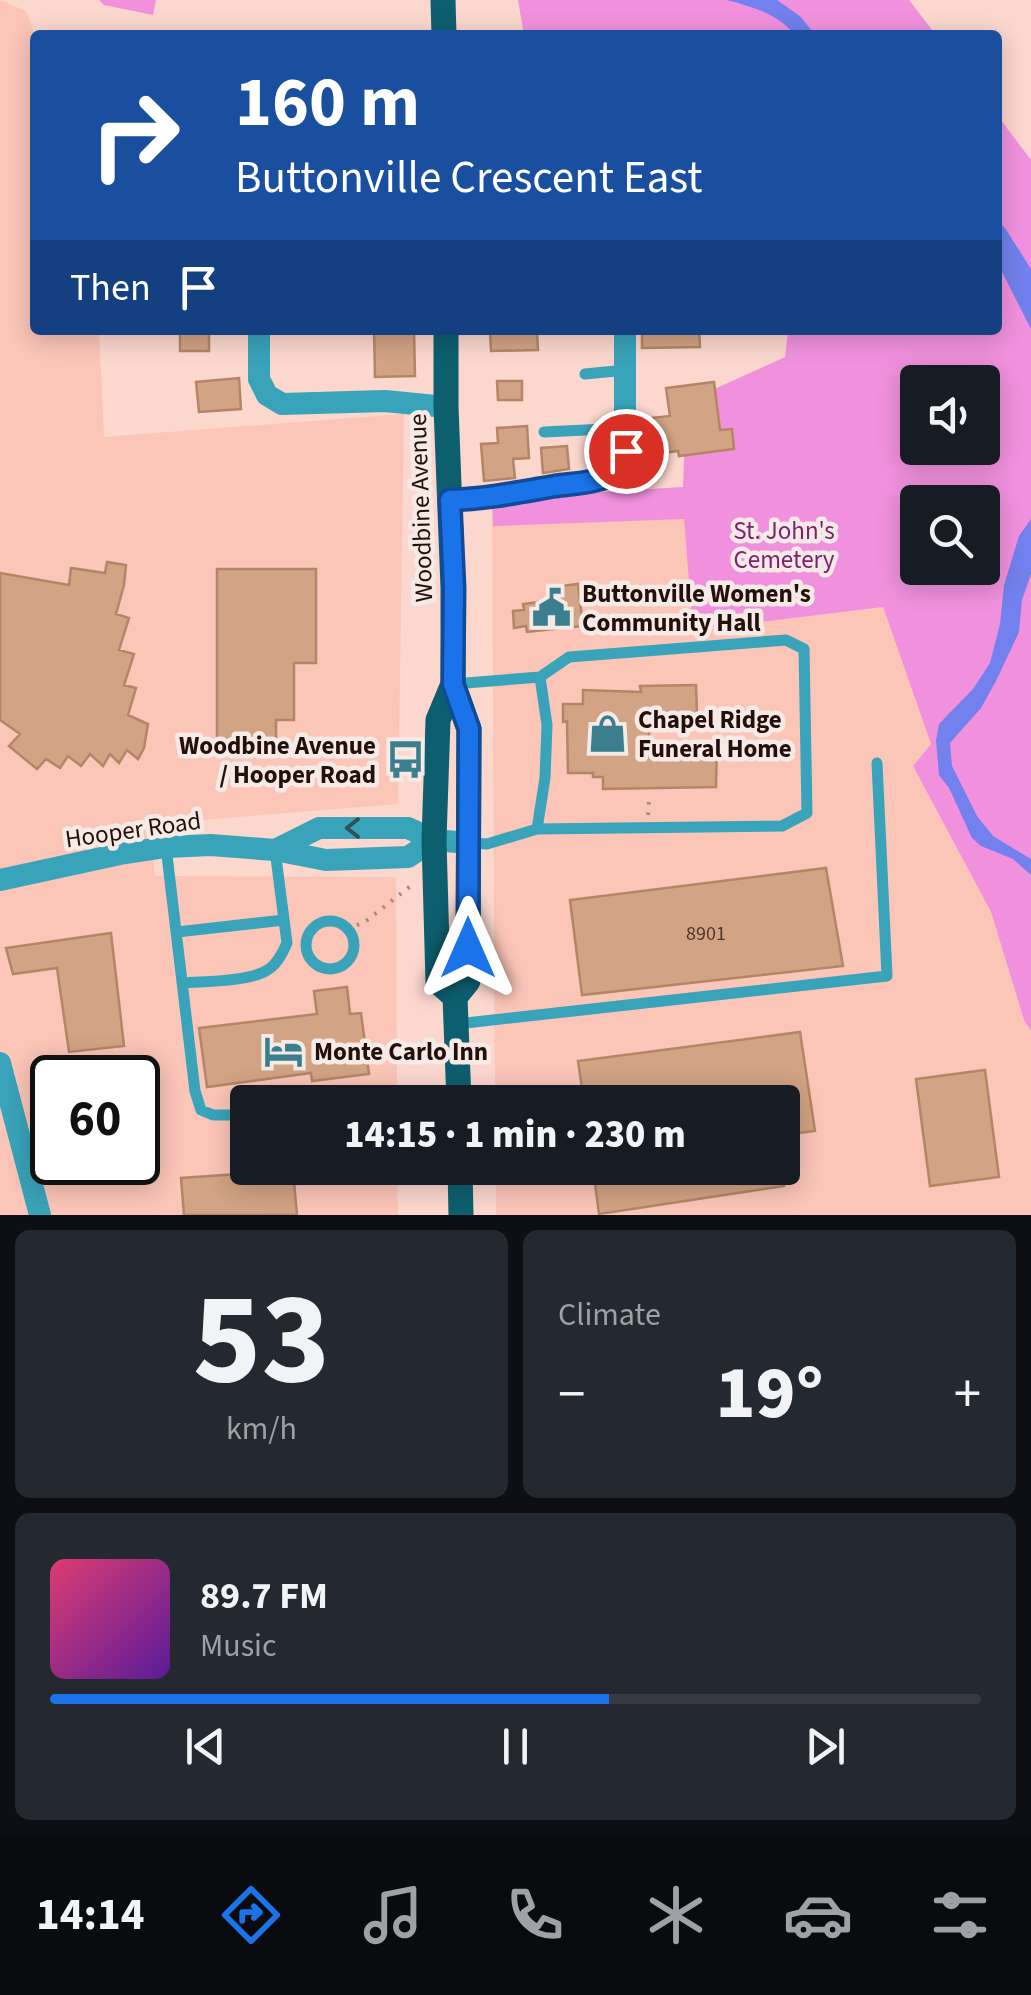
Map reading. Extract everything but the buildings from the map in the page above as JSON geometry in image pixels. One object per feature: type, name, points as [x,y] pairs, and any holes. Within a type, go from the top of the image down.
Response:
[{"type":"main road","points":[[444,0],[444,30]]},
{"type":"main road","name":"Woodbine Avenue","points":[[446,335],[453,684],[469,729],[468,981],[456,997],[459,1085]]},
{"type":"main road","name":"Woodbine Avenue","points":[[453,684],[438,720],[434,840],[438,982],[456,997]]},
{"type":"main road","points":[[459,1185],[461,1215]]},
{"type":"street","points":[[259,335],[259,379],[267,395],[282,404],[385,401],[446,407]]},
{"type":"street","points":[[450,500],[588,484],[618,472],[623,462],[626,428],[625,335]]},
{"type":"street","points":[[275,850],[318,828],[408,828],[434,840],[468,843]]},
{"type":"street","name":"Hooper Road","points":[[0,880],[166,847],[211,845],[275,850]]},
{"type":"street","points":[[0,1063],[40,1215]]},
{"type":"lane","points":[[585,374],[626,370]]},
{"type":"lane","points":[[544,432],[626,428]]},
{"type":"lane","points":[[453,684],[540,677],[569,657],[786,640],[804,649],[807,813],[782,826],[538,829],[488,844],[468,843]]},
{"type":"lane","points":[[538,829],[547,725],[540,677]]},
{"type":"lane","points":[[457,1024],[887,976],[877,764]]},
{"type":"lane","points":[[166,847],[195,1090],[201,1110],[230,1115]]},
{"type":"lane","points":[[183,983],[250,976],[268,970],[281,956],[287,943],[275,850]]},
{"type":"lane","points":[[340,923],[348,928],[354,941],[352,956],[346,963],[332,970],[310,959],[306,952],[307,936],[318,924],[340,923]]},
{"type":"lane","points":[[177,932],[285,927],[307,936]]},
{"type":"path","points":[[348,928],[365,922],[413,884]]},
{"type":"shaded area","points":[[0,0],[26,11],[33,30],[30,30],[30,335],[99,335],[104,437],[404,414],[398,804],[150,824],[155,876],[396,877],[397,1085],[230,1085],[230,1185],[397,1185],[398,1215],[0,1215]]},
{"type":"shaded area","points":[[832,462],[931,744],[913,766],[991,912],[1024,1020],[1031,1031],[1031,1215],[496,1215],[496,1185],[800,1185],[800,1085],[495,1085],[492,499],[684,487]]},
{"type":"green space","points":[[99,0],[156,0],[153,15],[104,5]]},
{"type":"green space","points":[[518,0],[909,0],[932,30],[523,30]]},
{"type":"green space","name":"St. John's Cemetery","points":[[1002,121],[1031,160],[1031,1031],[1024,1020],[991,912],[913,766],[931,744],[883,607],[693,630],[684,519],[493,526],[492,499],[683,487],[686,402],[785,357],[787,335],[1002,335]]},
{"type":"water","points":[[727,0],[777,0],[801,17],[811,30],[790,30],[755,9]]},
{"type":"water","points":[[1002,225],[1031,269],[1031,329],[1002,272]]},
{"type":"water","points":[[1031,519],[1031,574],[1022,600],[1019,632],[981,708],[950,743],[952,766],[977,816],[993,836],[1031,859],[1031,875],[1013,859],[981,846],[972,838],[939,775],[936,741],[939,724],[973,689],[990,663],[1004,585],[1019,536]]},
{"type":"place","name":"Buttonville Women's Community Hall","points":[[552,607]]},
{"type":"place","name":"Chapel Ridge Funeral Home","points":[[608,733]]},
{"type":"place","name":"Woodbine Avenue / Hooper Road","points":[[406,759]]},
{"type":"place","name":"Monte Carlo Inn","points":[[284,1051]]},
{"type":"route","points":[[468,948],[469,729],[453,684],[450,500],[588,484],[618,472],[626,451]]}]
